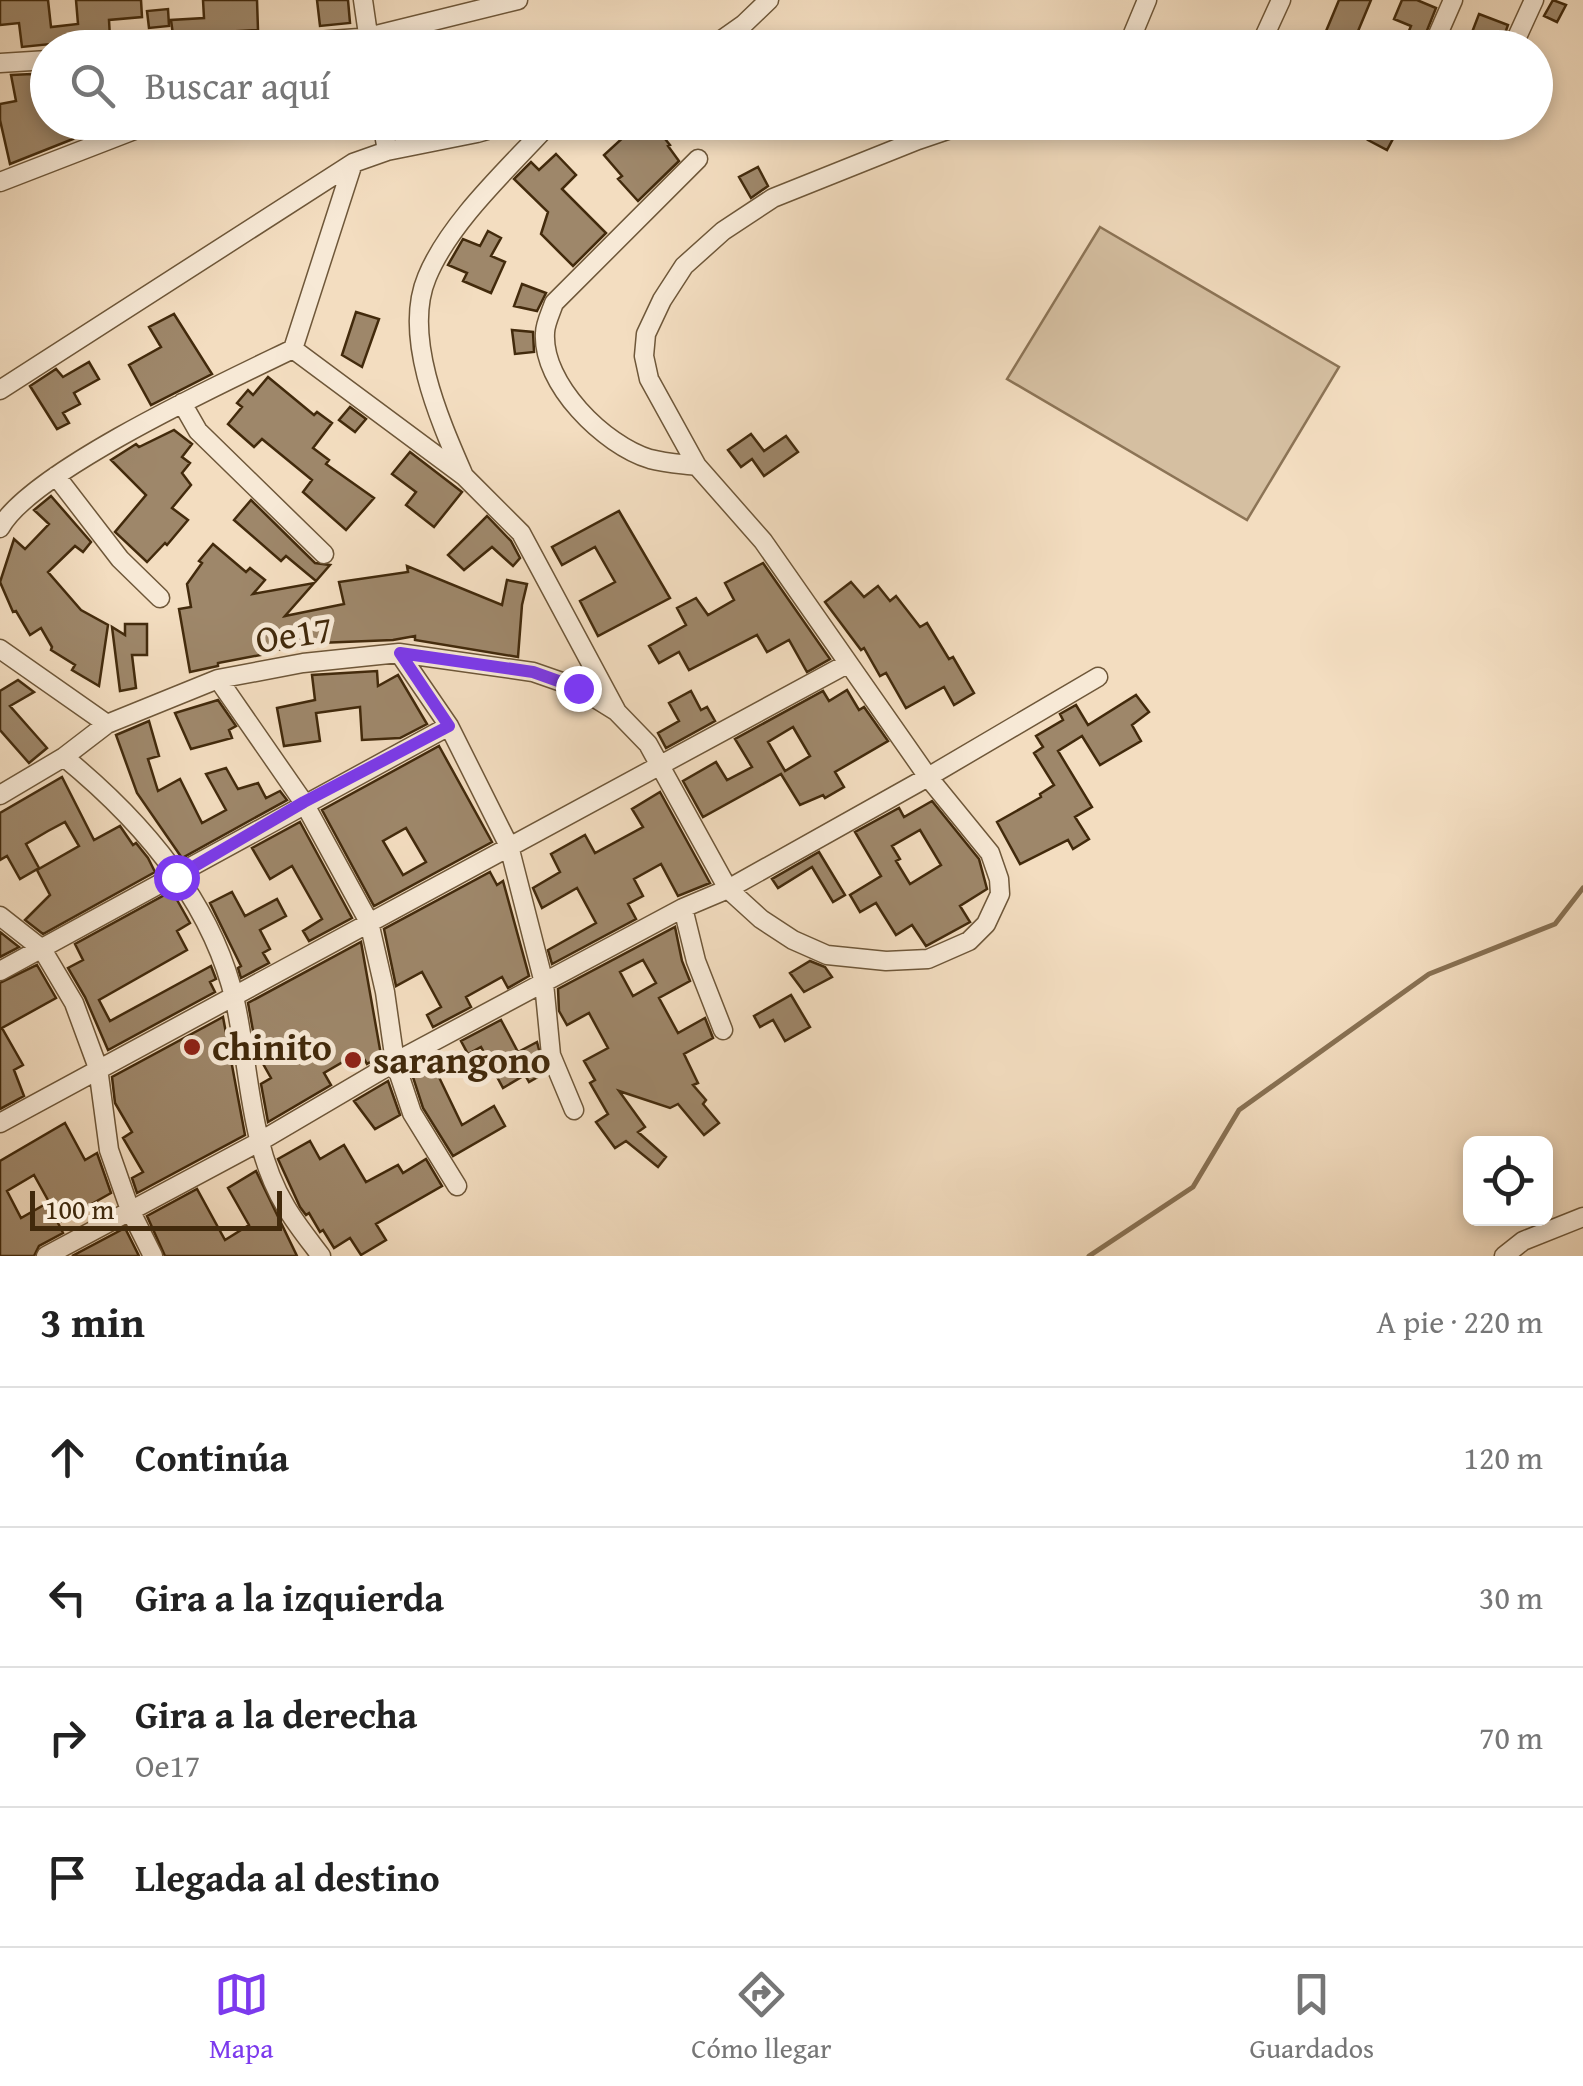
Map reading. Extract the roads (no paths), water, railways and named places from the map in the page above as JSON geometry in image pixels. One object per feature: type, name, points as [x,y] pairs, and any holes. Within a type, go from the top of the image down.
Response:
[{"type":"street","points":[[363,0],[367,30]]},
{"type":"street","points":[[412,30],[518,0]]},
{"type":"street","points":[[736,30],[769,0]]},
{"type":"street","points":[[1134,30],[1147,0]]},
{"type":"street","points":[[1267,30],[1281,0]]},
{"type":"street","points":[[1440,30],[1453,0]]},
{"type":"street","points":[[1520,30],[1534,0]]},
{"type":"street","points":[[0,63],[30,61]]},
{"type":"street","points":[[0,182],[108,140]]},
{"type":"street","points":[[385,140],[387,151]]},
{"type":"street","points":[[0,390],[353,163],[387,151],[446,140]]},
{"type":"street","points":[[464,476],[436,411],[425,363],[420,320],[426,279],[447,242],[478,201],[534,140]]},
{"type":"street","points":[[293,349],[464,476],[522,533],[617,712],[640,733],[660,764],[728,889],[777,930],[827,955],[886,961],[928,960],[969,940],[986,924],[997,903],[999,879],[990,853],[928,778],[763,542],[697,466],[649,378],[644,356],[646,334],[662,300],[684,266],[723,231],[774,198],[918,140]]},
{"type":"street","points":[[697,466],[648,458],[612,438],[574,406],[550,366],[545,333],[554,303],[698,158]]},
{"type":"street","points":[[0,528],[6,517],[56,476],[182,403],[293,349],[353,163]]},
{"type":"street","points":[[182,403],[198,431],[324,554]]},
{"type":"street","points":[[56,476],[120,559],[160,598]]},
{"type":"street","points":[[0,649],[107,724]]},
{"type":"street","points":[[400,653],[449,726],[509,846],[544,982],[550,1055],[574,1110]]},
{"type":"street","name":"Oe17","points":[[0,795],[107,724],[218,680],[303,662],[400,653],[533,672],[578,688],[617,712]]},
{"type":"street","points":[[0,1124],[846,664]]},
{"type":"street","points":[[46,1256],[260,1142],[395,1062],[684,908],[728,889],[928,778],[1098,677]]},
{"type":"street","points":[[218,680],[304,802],[369,922],[395,1062],[412,1113],[458,1186]]},
{"type":"street","points":[[0,972],[304,802],[449,726]]},
{"type":"street","points":[[64,756],[140,827],[209,927],[234,998],[260,1142],[284,1204],[321,1256]]},
{"type":"street","points":[[684,908],[696,961],[724,1030]]},
{"type":"street","points":[[0,916],[42,949],[74,1003],[98,1068],[109,1150],[130,1210],[153,1256]]},
{"type":"street","points":[[1504,1256],[1536,1235],[1583,1217]]},
{"type":"waterway","points":[[1089,1256],[1193,1187],[1239,1110],[1429,974],[1555,924],[1583,888]]},
{"type":"place","name":"chinito","points":[[192,1047]]},
{"type":"place","name":"sarangono","points":[[353,1060]]}]
